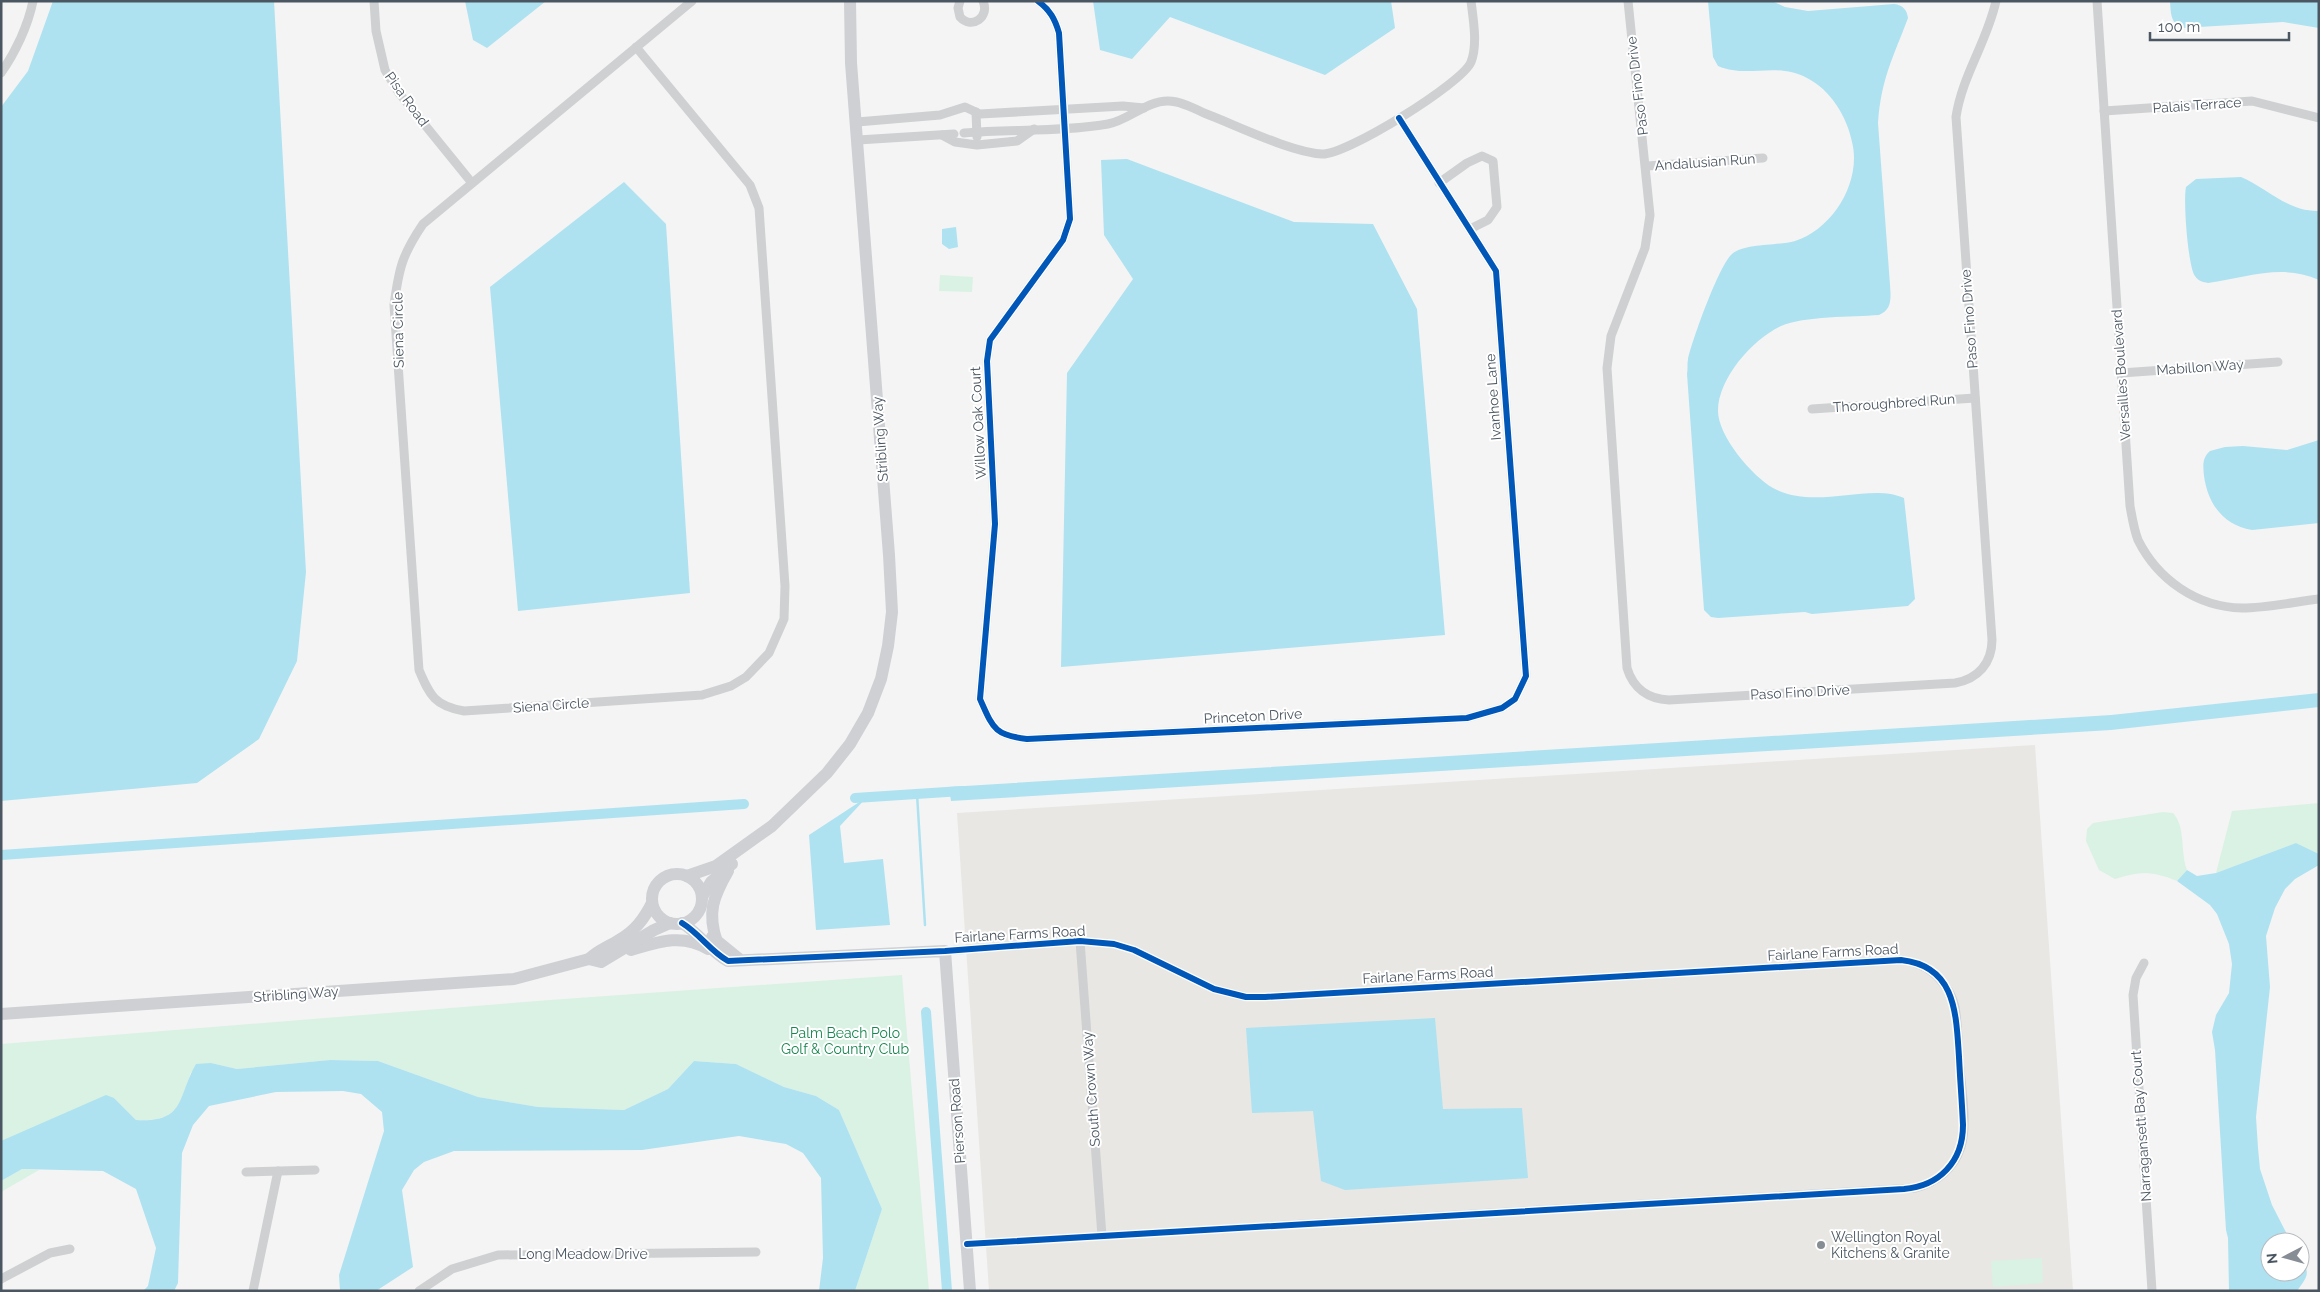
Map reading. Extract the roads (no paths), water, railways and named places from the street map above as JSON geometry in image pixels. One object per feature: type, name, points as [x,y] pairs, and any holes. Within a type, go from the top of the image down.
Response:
[{"type":"street","points":[[1,74],[5,60],[31,11],[33,1]]},
{"type":"street","name":"Pisa Road","points":[[374,1],[376,31],[385,70],[399,93],[472,183]]},
{"type":"street","name":"Siena Circle","points":[[636,47],[750,184],[759,208],[785,586],[784,619],[769,654],[746,677],[731,686],[702,695],[464,711],[448,708],[428,693],[418,670],[394,304],[398,275],[406,249],[423,224],[636,47],[692,1]]},
{"type":"street","name":"Stribling Way","points":[[687,876],[716,866],[772,826],[827,773],[850,744],[868,713],[880,679],[888,646],[892,612],[857,122],[851,63],[850,1]]},
{"type":"street","points":[[960,1],[958,8],[960,17],[972,22],[977,22],[984,15],[985,6],[983,1]]},
{"type":"street","name":"Willow Oak Court","points":[[992,726],[980,700],[995,524],[987,361],[990,340],[1063,240],[1070,219],[1059,34],[1055,20],[1047,8],[1038,1]]},
{"type":"street","points":[[964,133],[1110,124],[1144,108],[1168,101],[1188,106],[1296,149],[1324,155],[1348,147],[1399,118],[1447,86],[1471,62],[1475,31],[1471,1]]},
{"type":"street","name":"Paso Fino Drive","points":[[1628,1],[1650,201],[1648,235],[1639,267],[1613,328],[1608,351],[1607,368],[1627,668],[1633,682],[1642,692],[1655,698],[1669,700],[1962,682],[1980,671],[1988,660],[1992,640],[1956,118],[1963,86],[1989,24],[1996,1]]},
{"type":"street","name":"Versailles Boulevard","points":[[2097,1],[2130,506],[2138,538],[2155,567],[2179,589],[2209,603],[2242,608],[2319,599]]},
{"type":"street","name":"Palais Terrace","points":[[2104,111],[2252,101],[2319,118]]},
{"type":"street","points":[[857,122],[940,115],[965,107],[980,114],[1123,106],[1144,108]]},
{"type":"street","points":[[976,112],[977,145]]},
{"type":"street","name":"Ivanhoe Lane","points":[[1399,118],[1496,271],[1526,676],[1515,699]]},
{"type":"street","points":[[942,135],[955,142],[977,145],[1017,141],[1034,129]]},
{"type":"street","points":[[858,140],[954,134]]},
{"type":"street","points":[[1440,182],[1467,163],[1482,156],[1493,161],[1497,207],[1488,220],[1470,229]]},
{"type":"street","name":"Andalusian Run","points":[[1647,166],[1763,158]]},
{"type":"street","name":"Mabillon Way","points":[[2121,373],[2278,362]]},
{"type":"street","name":"Thoroughbred Run","points":[[1812,409],[1975,398]]},
{"type":"street","name":"Princeton Drive","points":[[992,726],[1007,736],[1027,739],[1467,718],[1502,708],[1515,699]]},
{"type":"street","name":"Stribling Way","points":[[701,903],[711,882],[754,847],[763,832]]},
{"type":"street","points":[[607,958],[676,939],[715,947],[712,926],[713,903],[732,865]]},
{"type":"street","points":[[676,874],[687,876],[697,883],[701,903],[690,920],[676,923],[657,914],[652,903],[653,891],[660,881],[676,874]]},
{"type":"street","name":"Stribling Way","points":[[1,1014],[514,979],[589,959],[598,951],[620,940],[634,930],[642,922],[652,903]]},
{"type":"street","name":"Fairlane Farms Road","points":[[701,903],[706,929],[715,947]]},
{"type":"street","name":"Stribling Way","points":[[589,959],[601,962],[654,930],[676,923]]},
{"type":"street","name":"Fairlane Farms Road","points":[[676,923],[739,959],[753,961],[945,951],[1080,941],[1100,942],[1134,950],[1214,990],[1246,997],[1901,960],[1921,965],[1936,975],[1949,992],[1956,1012],[1963,1125],[1962,1140],[1951,1165],[1936,1180],[1923,1186],[967,1244]]},
{"type":"street","name":"South Crown Way","points":[[1080,941],[1102,1236]]},
{"type":"street","name":"Pierson Road","points":[[945,951],[970,1291]]},
{"type":"street","name":"Narragansett Bay Court","points":[[2144,963],[2136,978],[2133,995],[2152,1291]]},
{"type":"street","points":[[246,1172],[315,1170]]},
{"type":"street","points":[[252,1291],[278,1171]]},
{"type":"street","points":[[1,1280],[50,1253],[70,1249]]},
{"type":"street","name":"Long Meadow Drive","points":[[419,1291],[452,1269],[498,1255],[756,1252]]},
{"type":"water","points":[[53,1],[274,1],[306,572],[297,661],[259,739],[197,783],[1,801],[1,107],[28,71]]},
{"type":"water","points":[[465,1],[546,1],[487,48],[473,40]]},
{"type":"water","points":[[1093,1],[1391,1],[1395,28],[1325,75],[1170,17],[1132,59],[1100,50]]},
{"type":"water","points":[[1708,1],[1772,1],[1785,7],[1808,11],[1894,4],[1904,8],[1907,13],[1908,18],[1885,81],[1878,123],[1890,290],[1888,307],[1879,315],[1802,320],[1781,326],[1770,332],[1749,350],[1731,373],[1724,386],[1718,411],[1724,432],[1730,443],[1746,465],[1773,488],[1789,494],[1806,497],[1875,493],[1890,494],[1904,498],[1915,599],[1908,606],[1812,614],[1805,612],[1718,618],[1711,617],[1704,610],[1687,374],[1688,359],[1695,337],[1713,287],[1732,254],[1738,250],[1753,246],[1795,241],[1809,235],[1821,226],[1842,202],[1853,172],[1854,157],[1850,133],[1842,114],[1837,105],[1816,83],[1795,73],[1784,71],[1740,71],[1718,66],[1713,57]]},
{"type":"water","points":[[2170,1],[2319,1],[2319,28],[2283,22],[2182,28],[2173,20]]},
{"type":"water","points":[[1127,159],[1294,222],[1373,224],[1417,309],[1445,635],[1061,667],[1067,373],[1133,279],[1104,235],[1101,160]]},
{"type":"water","points":[[2241,177],[2297,208],[2319,211],[2319,280],[2305,275],[2278,272],[2208,283],[2196,278],[2192,270],[2188,247],[2185,205],[2186,187],[2196,179]]},
{"type":"water","points":[[624,182],[666,224],[690,593],[518,611],[490,287]]},
{"type":"water","points":[[956,227],[958,247],[949,249],[942,244],[942,229]]},
{"type":"water","points":[[2319,440],[2319,523],[2252,530],[2225,518],[2213,504],[2206,486],[2203,469],[2204,459],[2210,451],[2225,447],[2243,446],[2287,450]]},
{"type":"water","points":[[2319,693],[2319,707],[2111,730],[951,801],[949,787],[2111,715]]},
{"type":"water","points":[[867,797],[840,826],[844,863],[883,859],[890,925],[816,930],[809,835]]},
{"type":"water","points":[[2296,843],[2319,854],[2319,865],[2295,879],[2285,889],[2275,908],[2266,936],[2270,987],[2256,1117],[2260,1169],[2272,1205],[2286,1232],[2260,1232],[2260,1282],[2303,1282],[2297,1291],[2229,1291],[2228,1238],[2215,1050],[2212,1032],[2216,1015],[2229,993],[2232,964],[2229,944],[2217,914],[2210,905],[2177,881],[2187,870],[2197,876],[2216,873]]},
{"type":"water","points":[[1435,1018],[1443,1109],[1522,1108],[1528,1178],[1345,1190],[1321,1181],[1313,1111],[1252,1113],[1246,1028]]},
{"type":"water","points":[[330,1060],[378,1061],[478,1097],[538,1107],[624,1110],[668,1089],[694,1061],[736,1064],[784,1087],[816,1096],[839,1110],[882,1209],[855,1291],[819,1291],[823,1258],[821,1178],[803,1153],[786,1144],[739,1136],[642,1150],[454,1151],[424,1162],[414,1170],[402,1190],[413,1267],[376,1291],[340,1291],[339,1275],[384,1131],[382,1112],[361,1094],[343,1091],[276,1092],[209,1106],[193,1125],[182,1153],[178,1283],[174,1291],[143,1291],[148,1286],[156,1248],[136,1189],[103,1171],[22,1169],[1,1181],[1,1141],[106,1095],[114,1098],[136,1120],[152,1120],[164,1117],[178,1106],[196,1064],[211,1063],[237,1069]]},
{"type":"waterway","points":[[855,798],[962,791]]},
{"type":"waterway","points":[[917,794],[925,925]]},
{"type":"waterway","points":[[1,855],[744,804]]},
{"type":"waterway","points":[[926,1012],[947,1291]]},
{"type":"place","name":"Wellington Royal Kitchens & Granite","points":[[1821,1245]]},
{"type":"park label","name":"Palm Beach Polo Golf & Country Club","points":[[845,1042]]}]
